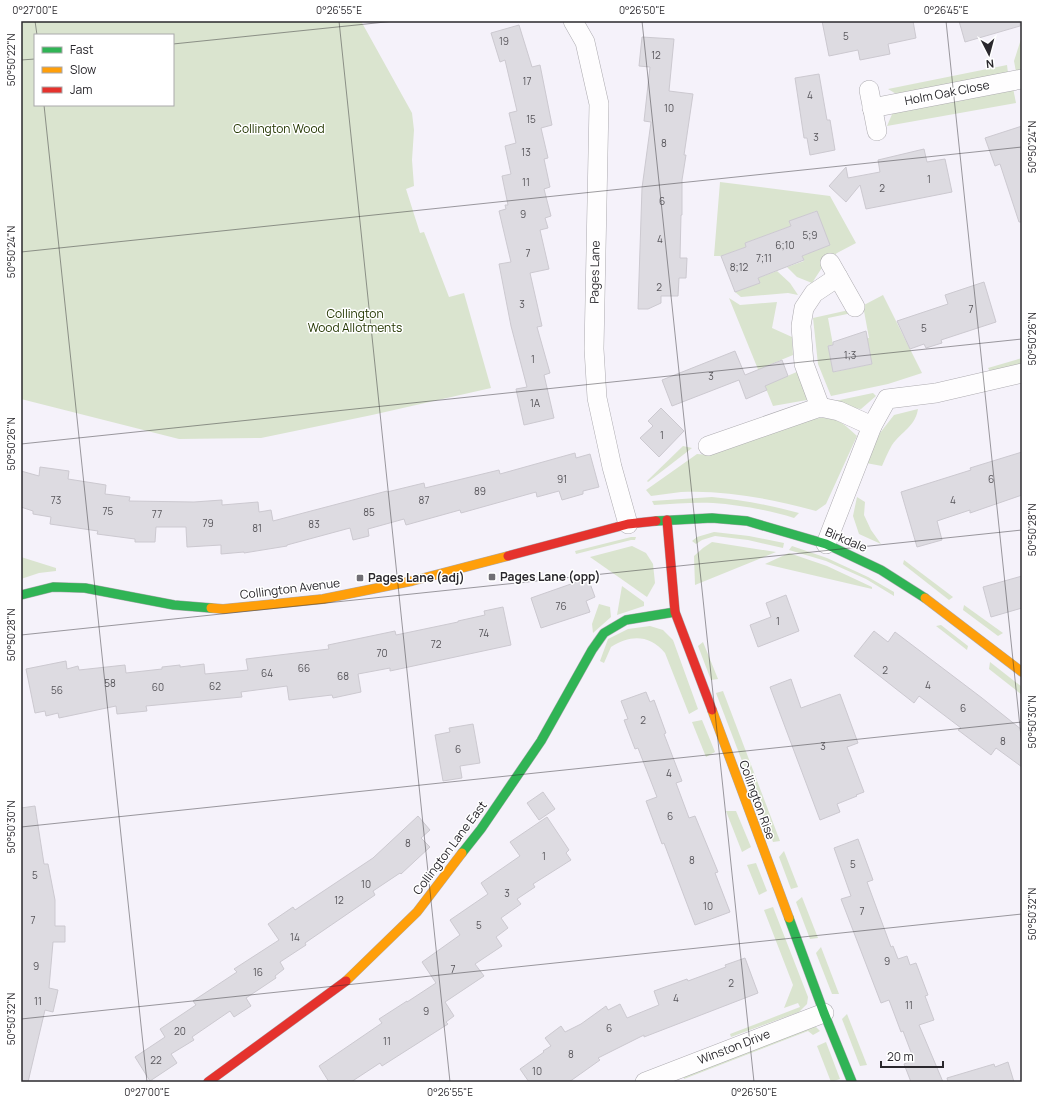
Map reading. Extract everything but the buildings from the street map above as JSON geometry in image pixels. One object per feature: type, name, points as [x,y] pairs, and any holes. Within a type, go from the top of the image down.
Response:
[{"type":"street","name":"Pages Lane","points":[[573,21],[585,42],[599,104],[594,349],[597,398],[612,467],[628,524]]},
{"type":"street","name":"Holm Oak Close","points":[[876,131],[870,99],[1022,79]]},
{"type":"street","points":[[820,407],[804,364],[801,326],[804,308],[814,293],[834,270],[855,307]]},
{"type":"street","points":[[826,544],[872,426],[887,400],[936,393],[1022,373]]},
{"type":"street","points":[[708,446],[820,407],[839,411],[872,426]]},
{"type":"street","name":"Birkdale","points":[[628,524],[667,520],[712,518],[747,521],[826,544],[881,570],[932,603],[1022,672]]},
{"type":"street","name":"Collington Rise","points":[[667,520],[675,612],[824,1013],[852,1082]]},
{"type":"street","name":"Collington Avenue","points":[[21,595],[54,587],[85,588],[174,605],[223,609],[323,599],[412,581],[628,524]]},
{"type":"street","name":"Collington Lane East","points":[[208,1082],[341,986],[417,912],[481,829],[541,741],[592,650],[604,633],[626,620],[675,612]]},
{"type":"street","name":"Winston Drive","points":[[645,1082],[824,1013]]},
{"type":"green space","points":[[21,21],[361,21],[412,113],[414,130],[412,160],[414,186],[406,189],[420,233],[424,232],[449,297],[464,293],[491,388],[261,438],[179,439],[21,399]]},
{"type":"green space","points":[[1022,36],[1022,70],[1016,72],[1014,61]]},
{"type":"green space","points":[[1007,65],[1008,73],[898,95],[888,89]]},
{"type":"green space","points":[[1013,88],[1016,103],[887,126],[893,112]]},
{"type":"green space","points":[[720,182],[830,196],[856,243],[837,253],[825,263],[812,283],[797,277],[787,267],[804,261],[802,256],[829,245],[816,211],[789,222],[791,226],[745,243],[746,247],[721,256],[714,256]]},
{"type":"green space","points":[[777,271],[790,283],[798,295],[788,293],[741,297],[735,292],[759,283],[758,278]]},
{"type":"green space","points":[[883,295],[922,373],[888,384],[831,396],[818,364],[813,318],[849,310],[852,313],[828,318],[833,345],[828,346],[834,372],[872,364],[867,338],[869,338],[864,305]]},
{"type":"green space","points":[[729,298],[740,305],[777,302],[772,328],[792,337],[793,355],[764,367],[771,383],[799,371],[807,400],[773,406]]},
{"type":"green space","points":[[1022,358],[1022,364],[991,373],[988,368]]},
{"type":"green space","points":[[873,393],[876,396],[861,409],[853,408],[835,401]]},
{"type":"green space","points":[[918,409],[911,425],[892,445],[882,466],[866,463],[880,433],[894,415]]},
{"type":"green space","points":[[827,418],[841,422],[857,436],[826,504],[816,511],[749,496],[715,492],[681,492],[651,496],[646,490],[697,454],[709,455],[802,421]]},
{"type":"green space","points":[[683,446],[692,448],[648,482],[647,481]]},
{"type":"green space","points":[[712,497],[756,503],[799,513],[794,518],[764,510],[733,505],[698,503],[654,505],[652,501]]},
{"type":"green space","points":[[857,497],[865,502],[864,515],[871,530],[881,544],[859,534],[853,516]]},
{"type":"green space","points":[[714,532],[749,536],[784,543],[783,548],[748,540],[715,536],[702,540],[696,544],[692,541],[697,537]]},
{"type":"green space","points":[[636,537],[635,540],[576,554],[575,551]]},
{"type":"green space","points":[[712,542],[776,552],[695,585],[694,556]]},
{"type":"green space","points":[[632,546],[646,553],[653,564],[655,583],[647,597],[590,557]]},
{"type":"green space","points":[[792,546],[827,558],[868,577],[894,592],[894,596],[866,579],[826,561],[789,550]]},
{"type":"green space","points":[[789,553],[827,566],[872,587],[872,589],[765,564]]},
{"type":"green space","points":[[21,557],[56,568],[56,571],[39,573],[21,579]]},
{"type":"green space","points":[[904,560],[953,597],[949,600],[903,564]]},
{"type":"green space","points":[[622,586],[644,602],[644,606],[617,615]]},
{"type":"green space","points":[[599,604],[610,607],[611,617],[593,633],[592,624]]},
{"type":"green space","points":[[964,605],[1003,633],[998,636],[963,610]]},
{"type":"green space","points":[[941,625],[968,646],[967,650],[936,626]]},
{"type":"green space","points":[[650,626],[663,630],[673,640],[698,709],[689,714],[665,653],[652,642],[639,638],[625,640],[611,647],[604,663],[600,661],[608,639],[628,629]]},
{"type":"green space","points":[[703,642],[718,679],[711,680],[698,646]]},
{"type":"green space","points":[[990,662],[1022,687],[1022,695],[989,669]]},
{"type":"green space","points":[[723,691],[780,841],[773,842],[716,693]]},
{"type":"green space","points":[[702,720],[715,752],[706,757],[692,722]]},
{"type":"green space","points":[[726,811],[736,811],[751,847],[742,852]]},
{"type":"green space","points":[[784,851],[798,887],[791,889],[779,857]]},
{"type":"green space","points":[[756,863],[767,891],[759,895],[747,865]]},
{"type":"green space","points":[[802,897],[818,938],[810,939],[796,902]]},
{"type":"green space","points":[[773,907],[808,997],[807,1004],[799,1012],[731,1037],[730,1034],[800,1007],[798,1003],[784,1008],[793,985],[764,910]]},
{"type":"green space","points":[[821,947],[839,994],[832,994],[816,953]]},
{"type":"green space","points":[[847,1014],[867,1065],[860,1066],[842,1019]]},
{"type":"green space","points":[[807,1027],[816,1027],[820,1031],[813,1035],[808,1031],[684,1079],[683,1075]]},
{"type":"green space","points":[[826,1042],[840,1079],[831,1082],[817,1046]]},
{"type":"traffic: fast","points":[[656,521],[712,518],[747,521],[826,544],[881,570],[925,598]]},
{"type":"traffic: fast","points":[[21,595],[53,587],[85,588],[174,605],[211,608]]},
{"type":"traffic: fast","points":[[462,853],[481,829],[541,741],[592,650],[604,633],[626,620],[675,612]]},
{"type":"traffic: fast","points":[[789,918],[824,1013],[852,1082]]},
{"type":"traffic: slow","points":[[211,608],[223,609],[323,599],[412,581],[508,556]]},
{"type":"traffic: slow","points":[[925,598],[1022,672]]},
{"type":"traffic: slow","points":[[712,710],[789,918]]},
{"type":"traffic: slow","points":[[346,981],[417,912],[462,853]]},
{"type":"traffic: jam","points":[[667,520],[675,612],[712,710]]},
{"type":"traffic: jam","points":[[508,556],[628,524],[656,521]]},
{"type":"traffic: jam","points":[[208,1082],[346,981]]},
{"type":"place","name":"Pages Lane (opp)","points":[[492,577]]},
{"type":"place","name":"Pages Lane (adj)","points":[[360,578]]},
{"type":"park label","name":"Collington Wood","points":[[279,129]]},
{"type":"park label","name":"Collington Wood Allotments","points":[[355,321]]}]
